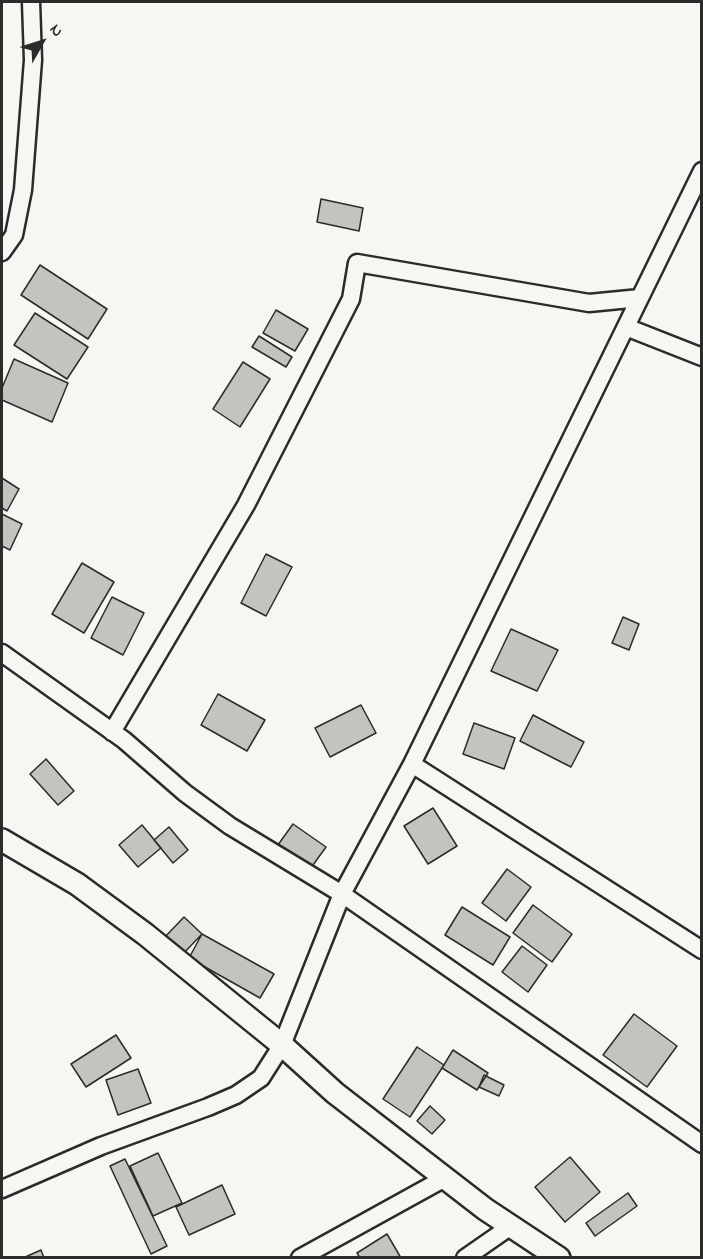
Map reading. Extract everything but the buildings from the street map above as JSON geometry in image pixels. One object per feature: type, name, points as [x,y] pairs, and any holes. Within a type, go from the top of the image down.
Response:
[{"type":"street","points":[[2,252],[14,235],[23,190],[33,60],[31,2]]},
{"type":"street","points":[[2,1189],[101,1146],[236,1095],[261,1077],[282,1045],[342,894],[412,764],[702,171]]},
{"type":"street","points":[[112,732],[246,505],[351,299],[357,264],[589,303],[640,298]]},
{"type":"street","points":[[626,327],[702,357]]},
{"type":"street","points":[[2,653],[112,732],[184,794],[221,820],[342,894],[702,1144]]},
{"type":"street","points":[[412,764],[702,950]]},
{"type":"street","points":[[2,840],[77,884],[119,915],[282,1045],[335,1093],[485,1209],[559,1257]]},
{"type":"street","points":[[300,1257],[445,1178]]},
{"type":"street","points":[[465,1257],[511,1226]]}]
